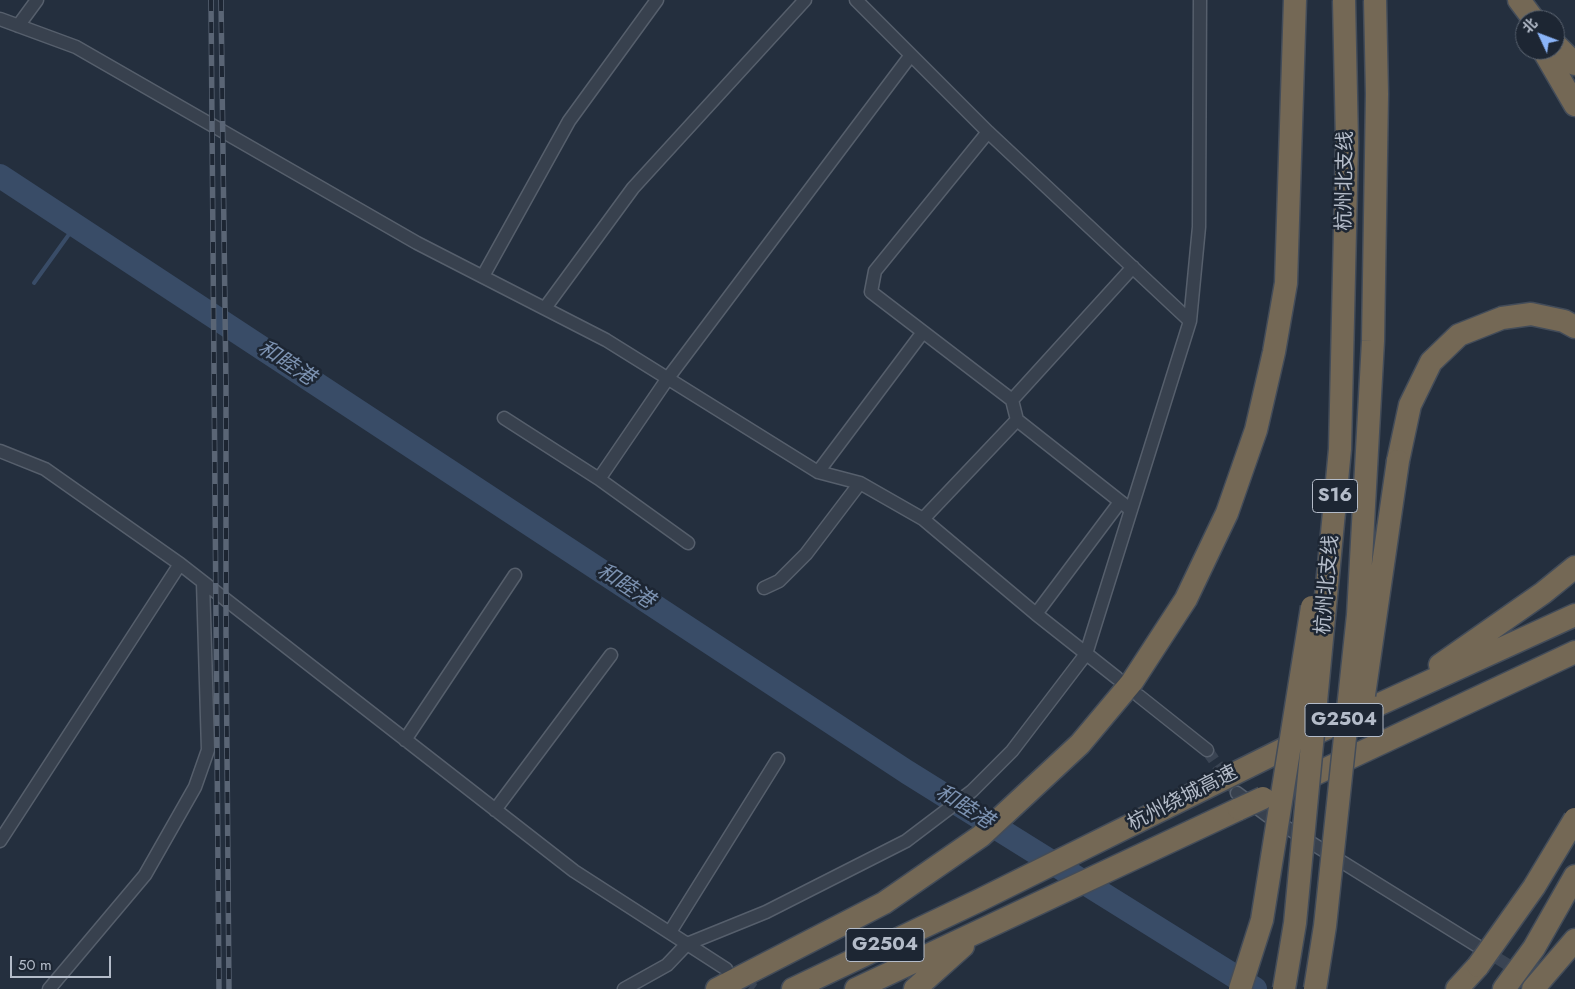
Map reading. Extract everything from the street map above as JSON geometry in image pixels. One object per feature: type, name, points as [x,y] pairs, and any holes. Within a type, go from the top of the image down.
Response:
[{"type":"highway","points":[[722,979],[884,904],[981,836],[1080,744],[1132,682],[1186,599],[1227,513],[1256,430],[1274,352],[1286,283],[1295,0]]},
{"type":"highway","name":"杭州北支线","points":[[1284,989],[1297,904],[1340,449],[1347,142],[1344,0]]},
{"type":"highway","name":"杭州北支线","points":[[1315,989],[1325,926],[1358,615],[1373,341],[1377,94],[1375,0]]},
{"type":"highway","points":[[1565,54],[1575,64]]},
{"type":"highway","points":[[1549,60],[1575,105]]},
{"type":"highway","points":[[1325,926],[1377,617],[1398,461],[1410,405],[1431,362],[1459,335],[1502,318],[1530,314],[1564,321],[1575,327]]},
{"type":"highway","points":[[1240,989],[1262,920],[1340,449]]},
{"type":"highway","points":[[1394,697],[1543,593],[1575,567]]},
{"type":"highway","name":"杭州绕城高速","points":[[793,989],[978,902],[1312,735],[1575,615]]},
{"type":"highway","name":"杭州绕城高速","points":[[856,989],[1147,852],[1238,801],[1263,798],[1575,652]]},
{"type":"highway","points":[[1457,989],[1488,962],[1575,820]]},
{"type":"highway","points":[[1504,989],[1534,948],[1575,876]]},
{"type":"highway","points":[[915,989],[993,924]]},
{"type":"highway","points":[[1533,989],[1575,940]]},
{"type":"street","points":[[18,26],[37,0]]},
{"type":"street","points":[[483,276],[569,121],[657,0]]},
{"type":"street","points":[[545,308],[633,188],[805,0]]},
{"type":"street","points":[[856,0],[988,132],[1190,321]]},
{"type":"street","points":[[624,989],[667,965],[687,944],[766,912],[906,842],[925,825],[972,791],[1012,751],[1086,654],[1190,321],[1199,227],[1200,0]]},
{"type":"street","points":[[0,19],[76,47],[417,243],[606,340],[818,472],[860,483],[923,519],[1116,678]]},
{"type":"street","points":[[599,479],[668,378],[911,55]]},
{"type":"street","points":[[988,132],[875,271],[871,292],[1012,400],[1017,420],[1131,510]]},
{"type":"street","points":[[1012,400],[1134,267]]},
{"type":"street","points":[[818,472],[923,332]]},
{"type":"street","points":[[504,418],[599,479],[688,543]]},
{"type":"street","points":[[923,519],[1017,420]]},
{"type":"street","points":[[0,452],[45,469],[180,564],[574,871],[687,944],[722,979]]},
{"type":"street","points":[[764,588],[779,581],[806,554],[860,483]]},
{"type":"street","points":[[1036,614],[1120,502]]},
{"type":"street","points":[[0,841],[180,564]]},
{"type":"street","points":[[405,740],[515,575]]},
{"type":"street","points":[[49,989],[145,875],[195,787],[208,750],[203,582]]},
{"type":"street","points":[[495,810],[611,656]]},
{"type":"street","points":[[1139,696],[1207,750]]},
{"type":"street","points":[[670,932],[778,759]]},
{"type":"street","points":[[1238,801],[1268,816],[1488,962]]},
{"type":"waterway","name":"和睦港","points":[[0,176],[907,772],[1255,989]]},
{"type":"waterway","points":[[34,283],[75,226]]},
{"type":"tunnel","points":[[1207,750],[1237,793]]},
{"type":"tunnel","points":[[1497,958],[1542,986]]},
{"type":"tunnel","points":[[735,976],[754,989]]},
{"type":"railway","points":[[211,0],[219,989]]},
{"type":"railway","points":[[221,0],[226,386],[229,989]]}]
